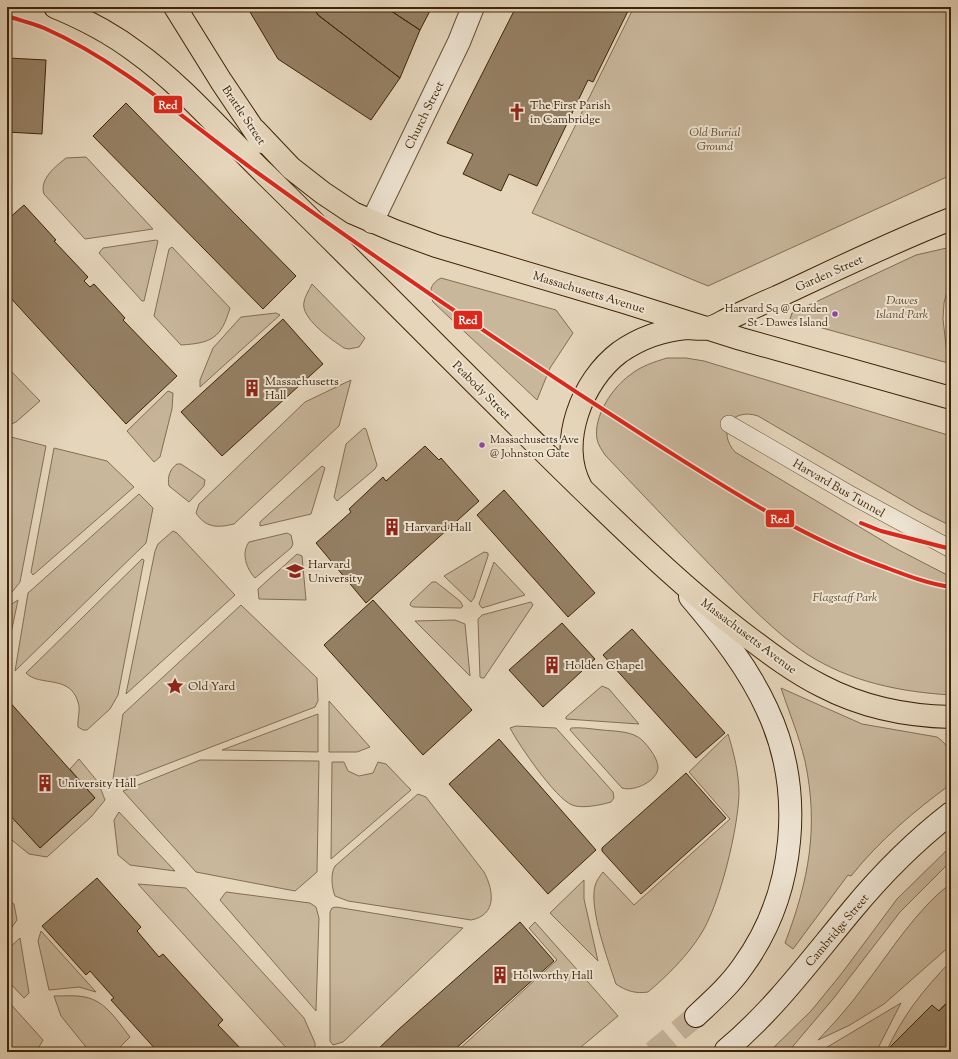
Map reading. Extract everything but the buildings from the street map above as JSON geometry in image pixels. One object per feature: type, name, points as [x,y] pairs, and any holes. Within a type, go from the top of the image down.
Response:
[{"type":"main road","points":[[55,7],[104,30],[144,58],[191,100],[314,222]]},
{"type":"main road","name":"Brattle Street","points":[[175,7],[221,81],[255,130],[314,222]]},
{"type":"main road","name":"Church Street","points":[[372,222],[458,42],[473,7]]},
{"type":"main road","name":"Massachusetts Avenue","points":[[255,130],[281,158],[308,182],[343,207],[372,222],[436,246],[624,302],[708,329],[951,398]]},
{"type":"main road","name":"Garden Street","points":[[708,329],[905,238],[951,219]]},
{"type":"main road","name":"Peabody Street","points":[[314,222],[668,573]]},
{"type":"main road","points":[[581,488],[573,466],[572,450],[574,432],[583,400],[601,371],[620,352],[651,335],[669,330],[708,329]]},
{"type":"main road","points":[[668,573],[710,622],[761,698],[767,709],[783,751],[789,782],[790,814],[788,848],[783,878],[772,911],[758,942],[744,964],[727,986],[696,1016]]},
{"type":"main road","name":"Massachusetts Avenue","points":[[668,573],[763,649],[793,670],[824,687],[852,700],[886,710],[919,716],[951,717]]},
{"type":"main road","name":"Cambridge Street","points":[[726,1050],[747,1032],[777,1002],[854,908],[889,871],[927,833],[951,813]]},
{"type":"lane","name":"Harvard Bus Tunnel","points":[[729,424],[851,495],[951,548]]},
{"type":"green space","name":"Old Burial Ground","points":[[634,7],[951,7],[951,175],[708,286],[532,213]]},
{"type":"green space","points":[[86,157],[153,229],[85,239],[44,194],[43,188],[49,173],[66,158]]},
{"type":"green space","points":[[156,240],[158,241],[144,301],[142,301],[99,253],[103,248]]},
{"type":"green space","points":[[172,247],[230,308],[223,327],[218,333],[207,341],[181,345],[154,316],[169,249]]},
{"type":"green space","name":"Dawes Island Park","points":[[951,247],[951,275],[944,303],[943,319],[948,363],[790,319],[792,313],[916,255]]},
{"type":"green space","points":[[441,278],[556,310],[573,333],[550,368],[537,400],[433,302],[431,288],[437,280]]},
{"type":"green space","points":[[312,284],[365,338],[359,347],[349,349],[344,348],[318,328],[307,315],[304,308],[304,302]]},
{"type":"green space","points":[[276,313],[280,315],[200,387],[200,380],[213,348],[241,317]]},
{"type":"green space","name":"Flagstaff Park","points":[[667,358],[686,358],[704,361],[951,436],[951,526],[921,511],[758,416],[749,414],[740,415],[734,418],[727,429],[727,437],[735,452],[893,547],[951,577],[951,695],[932,694],[876,684],[841,672],[823,664],[807,654],[783,636],[750,606],[605,455],[597,439],[597,430],[601,412],[611,394],[634,372]]},
{"type":"green space","points":[[7,367],[40,401],[16,422],[7,426]]},
{"type":"green space","points":[[351,380],[339,426],[234,524],[212,526],[200,518],[196,513],[199,504],[305,402]]},
{"type":"green space","points":[[168,391],[173,393],[172,409],[160,457],[154,462],[127,431]]},
{"type":"green space","points":[[364,428],[366,429],[377,465],[375,469],[337,501],[334,497],[346,444]]},
{"type":"green space","points":[[7,436],[46,446],[20,582],[13,591],[7,595]]},
{"type":"green space","points":[[54,448],[107,461],[134,487],[33,575],[31,572]]},
{"type":"green space","points":[[177,464],[181,464],[205,480],[204,486],[189,502],[169,486],[168,479],[173,468]]},
{"type":"green space","points":[[322,466],[325,468],[311,514],[260,526],[260,522]]},
{"type":"green space","points":[[139,494],[153,508],[146,543],[15,671],[28,593]]},
{"type":"green space","points":[[173,531],[177,533],[235,595],[126,694],[155,551],[158,544]]},
{"type":"green space","points":[[287,533],[291,535],[293,544],[291,548],[255,578],[249,570],[245,556],[245,551],[249,542]]},
{"type":"green space","points":[[484,552],[488,553],[488,556],[474,598],[471,602],[444,576]]},
{"type":"green space","points":[[297,554],[302,556],[306,600],[259,599],[258,589]]},
{"type":"green space","points":[[142,559],[144,560],[118,695],[110,709],[87,730],[83,730],[78,727],[79,705],[74,693],[61,684],[38,680],[26,673]]},
{"type":"green space","points":[[494,562],[525,595],[482,608],[479,604]]},
{"type":"green space","points":[[432,582],[436,582],[460,601],[463,606],[461,608],[413,607],[410,605],[411,602]]},
{"type":"green space","points":[[18,600],[7,652],[7,607]]},
{"type":"green space","points":[[531,602],[533,605],[484,678],[480,677],[478,619],[482,615]]},
{"type":"green space","points":[[241,605],[317,678],[318,701],[315,707],[118,783],[113,779],[123,714]]},
{"type":"green space","points":[[455,620],[465,624],[470,676],[415,621]]},
{"type":"green space","points":[[602,686],[609,689],[639,724],[566,719],[566,717]]},
{"type":"green space","points":[[781,688],[862,724],[937,737],[947,747],[951,758],[951,784],[898,827],[874,850],[851,876],[848,875],[793,949],[785,943],[806,875],[811,831],[811,808],[805,761]]},
{"type":"green space","points":[[329,701],[370,747],[357,752],[329,752]]},
{"type":"green space","points":[[318,714],[318,752],[222,750]]},
{"type":"green space","points":[[516,726],[556,728],[613,792],[614,798],[611,802],[581,807],[572,805],[565,800],[547,782],[521,746],[510,728]]},
{"type":"green space","points":[[571,728],[620,732],[638,737],[654,755],[658,767],[657,772],[650,781],[639,787],[627,789],[622,788],[570,730]]},
{"type":"green space","points":[[728,734],[737,771],[739,794],[738,809],[732,846],[715,904],[708,921],[696,942],[670,972],[648,992],[639,993],[627,990],[616,984],[604,949],[595,908],[594,896],[596,884],[603,872],[634,905],[730,819],[689,772]]},
{"type":"green space","points":[[79,759],[98,782],[105,800],[91,817],[47,857],[29,854],[7,836],[7,826],[15,820],[40,848],[95,798],[70,769]]},
{"type":"green space","points":[[200,760],[319,761],[317,872],[295,891],[196,872],[123,791]]},
{"type":"green space","points":[[332,762],[344,762],[348,771],[359,776],[373,773],[378,762],[386,764],[411,790],[331,859]]},
{"type":"green space","points":[[418,794],[426,797],[484,872],[490,887],[491,901],[489,908],[479,917],[471,920],[348,901],[335,896],[332,873],[335,866]]},
{"type":"green space","points":[[119,812],[175,871],[130,865],[118,855],[114,820]]},
{"type":"green space","points":[[951,846],[951,861],[900,912],[833,999],[788,1052],[769,1052],[811,1011],[842,973],[897,899]]},
{"type":"green space","points":[[584,880],[584,899],[598,961],[550,913]]},
{"type":"green space","points":[[951,883],[951,945],[884,1004],[850,1025],[818,1040],[853,1000],[894,945],[926,906]]},
{"type":"green space","points":[[138,884],[186,888],[304,1018],[315,1043],[315,1052],[290,1052]]},
{"type":"green space","points":[[226,892],[310,903],[316,907],[319,918],[316,1011],[220,900]]},
{"type":"green space","points":[[12,903],[14,904],[17,920],[7,934],[7,907]]},
{"type":"green space","points":[[336,907],[463,928],[343,1042],[333,1045],[330,1041],[330,912],[332,908]]},
{"type":"green space","points":[[535,922],[618,1016],[575,1052],[456,1052],[557,960],[529,928]]},
{"type":"green space","points":[[41,931],[96,992],[79,987],[49,990],[38,941]]},
{"type":"green space","points":[[20,938],[29,993],[24,998],[7,980],[7,950]]},
{"type":"green space","points":[[951,961],[951,999],[891,1052],[886,1052],[899,1026],[914,1004],[931,982]]},
{"type":"green space","points":[[54,996],[81,996],[92,999],[105,1007],[111,1013],[130,1037],[115,1052],[90,1052],[61,1016]]},
{"type":"green space","points":[[7,1000],[43,1040],[36,1052],[7,1052]]},
{"type":"green space","points":[[901,1003],[876,1052],[819,1052]]},
{"type":"tunnel","points":[[653,1052],[696,1016]]},
{"type":"transit line","name":"Red","points":[[7,16],[44,28],[99,57],[126,74],[251,168],[450,308],[550,375],[737,494],[795,527],[856,556],[919,579],[951,587]]},
{"type":"transit line","name":"Red","points":[[861,523],[881,531],[951,549]]},
{"type":"place","name":"The First Parish in Cambridge","points":[[517,112]]},
{"type":"place","name":"Harvard Sq @ Garden St - Dawes Island","points":[[835,314]]},
{"type":"place","name":"Massachusetts Hall","points":[[252,388]]},
{"type":"place","name":"Massachusetts Ave @ Johnston Gate","points":[[482,445]]},
{"type":"place","name":"Harvard Hall","points":[[392,527]]},
{"type":"place","name":"Harvard University","points":[[295,571]]},
{"type":"place","name":"Holden Chapel","points":[[552,665]]},
{"type":"place","name":"Old Yard","points":[[175,686]]},
{"type":"place","name":"University Hall","points":[[45,783]]},
{"type":"place","name":"Holworthy Hall","points":[[500,975]]}]
